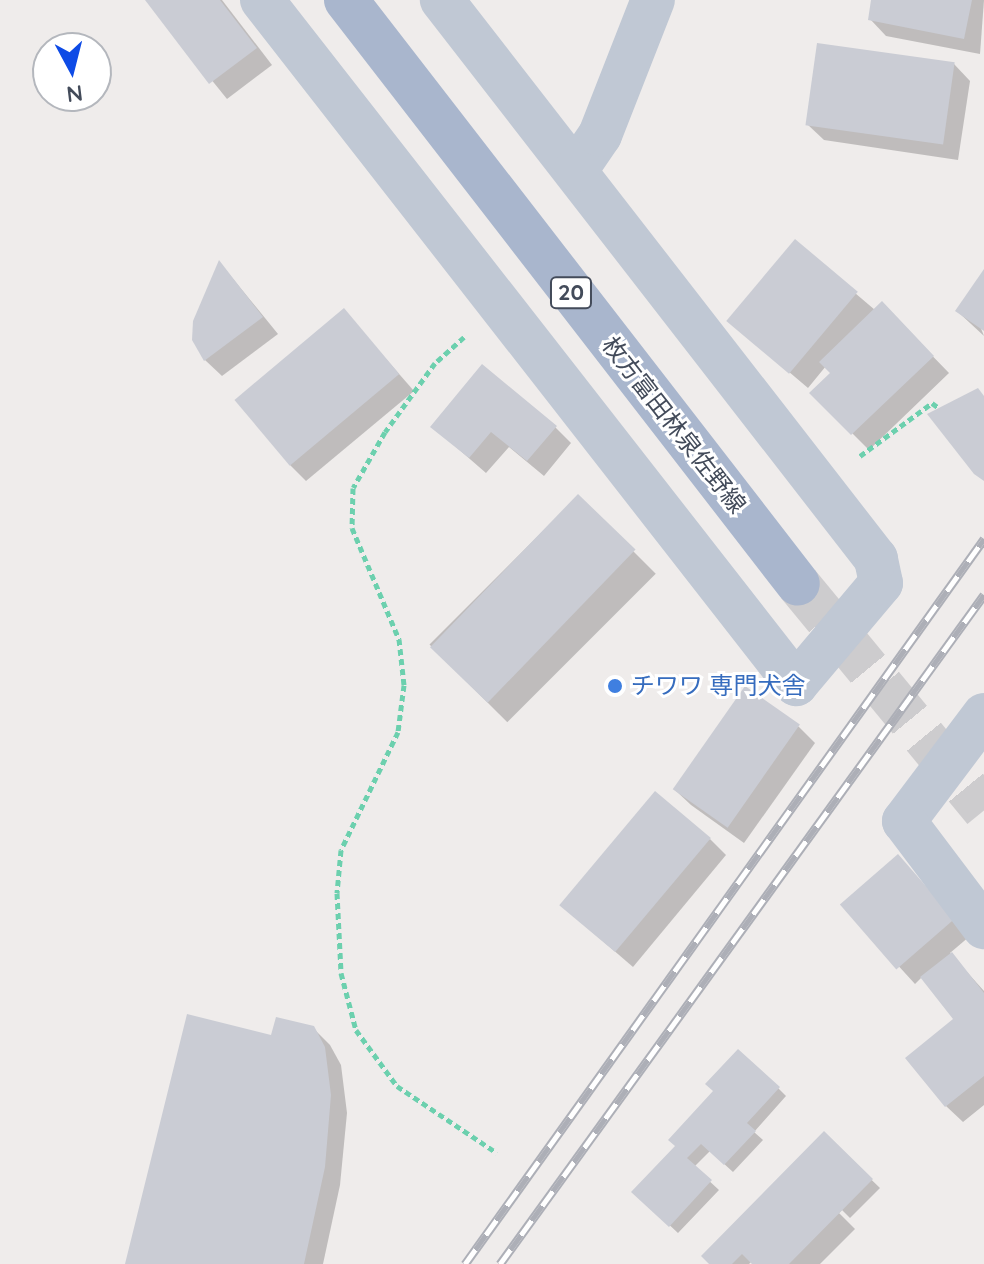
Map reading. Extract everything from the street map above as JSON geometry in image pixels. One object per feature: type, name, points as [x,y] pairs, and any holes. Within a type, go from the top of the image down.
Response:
[{"type":"main road","name":"枚方富田林泉佐野線","points":[[346,0],[798,584]]},
{"type":"street","points":[[262,0],[796,684],[881,583],[876,559],[442,0]]},
{"type":"street","points":[[576,170],[600,135],[653,0]]},
{"type":"street","points":[[984,715],[904,821],[984,927]]},
{"type":"path","points":[[497,1153],[397,1086],[356,1030],[341,973],[337,893],[341,850],[398,732],[404,685],[399,639],[352,528],[353,488],[385,432],[435,363],[501,305]]},
{"type":"path","points":[[822,486],[932,403],[939,408]]},
{"type":"building","points":[[145,0],[220,0],[257,48],[209,84]]},
{"type":"building","points":[[871,0],[972,0],[964,39],[868,20]]},
{"type":"building","points":[[817,43],[955,62],[943,145],[805,125]]},
{"type":"building","points":[[795,239],[858,292],[789,374],[726,321]]},
{"type":"building","points":[[219,260],[263,317],[204,361],[192,340],[193,321]]},
{"type":"building","points":[[984,269],[984,331],[955,311]]},
{"type":"building","points":[[882,301],[934,356],[851,435],[809,393],[830,373],[819,362]]},
{"type":"building","points":[[344,308],[399,374],[290,466],[234,400]]},
{"type":"building","points":[[482,364],[557,426],[527,461],[491,432],[469,458],[430,427]]},
{"type":"building","points":[[978,388],[984,396],[984,481],[974,474],[927,414]]},
{"type":"building","points":[[578,494],[636,550],[488,703],[430,647]]},
{"type":"building","points":[[745,686],[800,724],[728,828],[673,789]]},
{"type":"building","points":[[655,791],[711,838],[615,952],[559,905]]},
{"type":"building","points":[[898,854],[954,919],[896,969],[840,905]]},
{"type":"building","points":[[952,952],[984,993],[984,1076],[945,1107],[905,1058],[953,1019],[920,977]]},
{"type":"building","points":[[187,1014],[271,1035],[276,1017],[314,1026],[325,1047],[331,1095],[325,1167],[304,1264],[125,1264]]},
{"type":"building","points":[[738,1049],[780,1087],[747,1123],[756,1131],[724,1165],[701,1144],[687,1158],[712,1180],[669,1227],[631,1192],[675,1146],[668,1140],[713,1091],[705,1084]]},
{"type":"building","points":[[824,1131],[873,1179],[789,1264],[752,1264],[742,1254],[732,1264],[709,1264],[701,1256]]},
{"type":"tunnel","points":[[798,584],[984,810]]},
{"type":"railway","points":[[465,1264],[984,539]]},
{"type":"railway","points":[[500,1264],[984,595]]},
{"type":"place","name":"チワワ 専門犬舎","points":[[615,686]]}]
